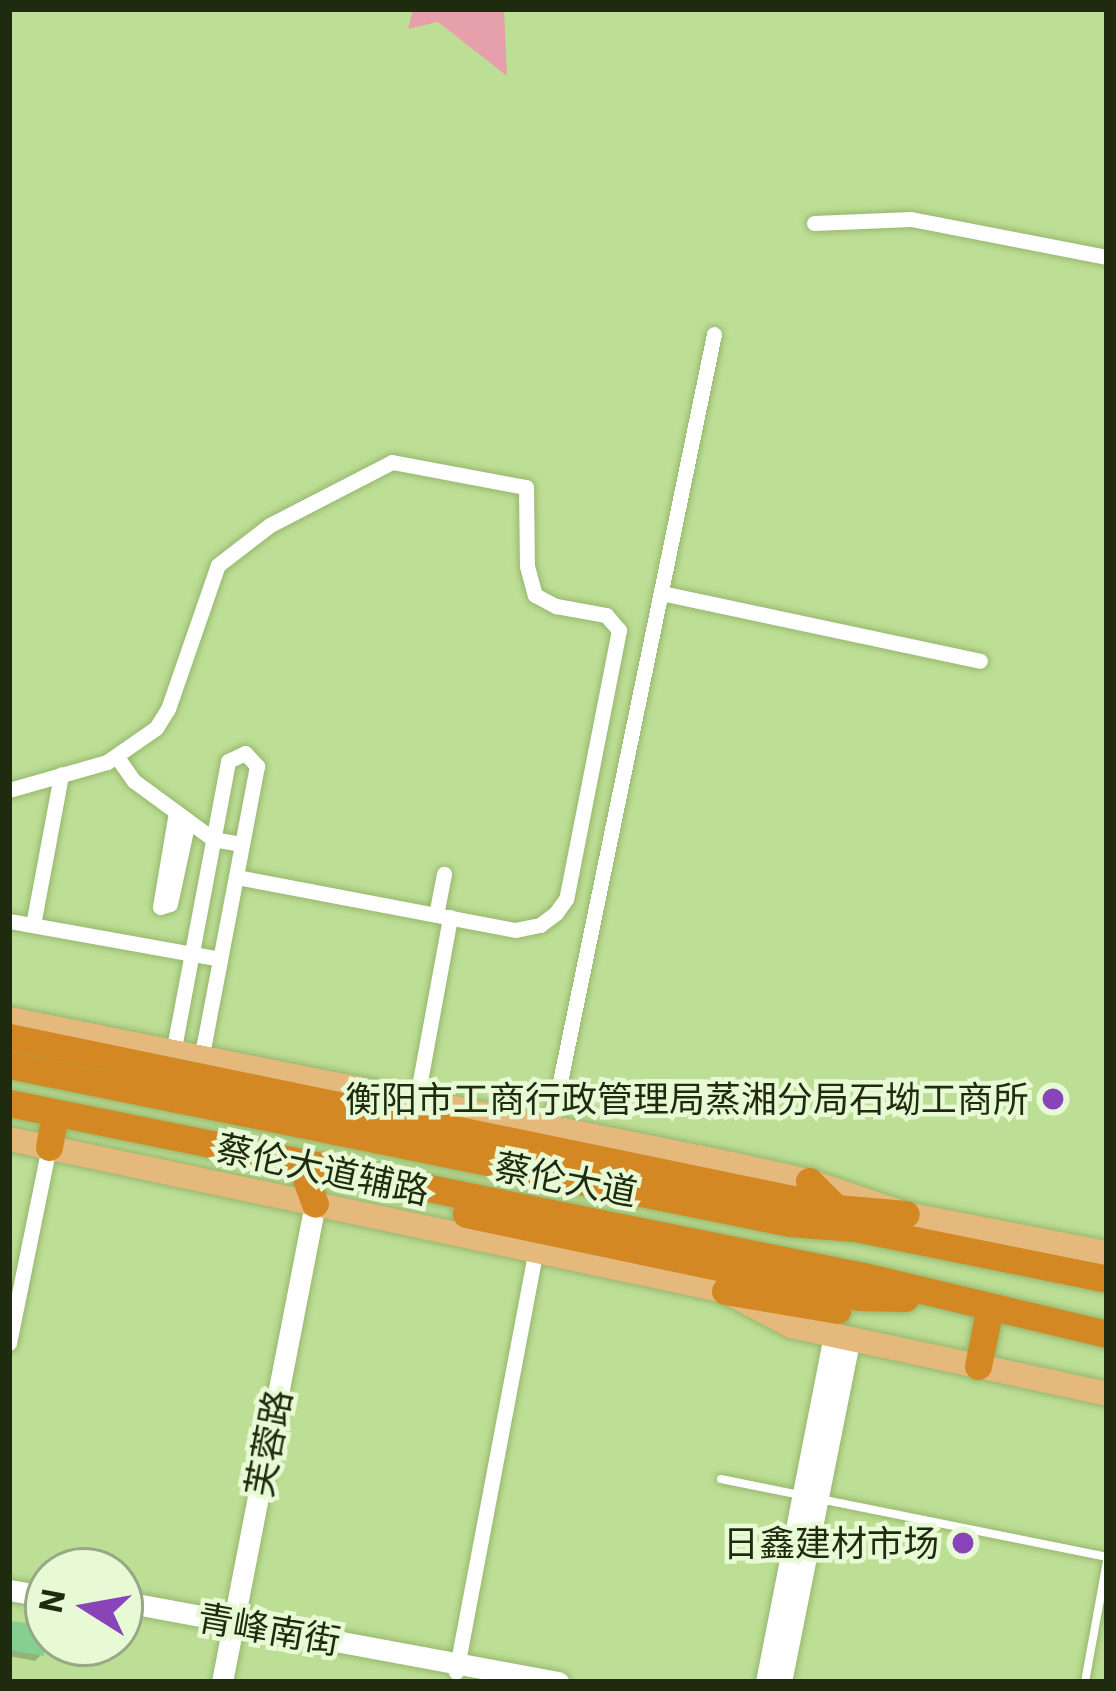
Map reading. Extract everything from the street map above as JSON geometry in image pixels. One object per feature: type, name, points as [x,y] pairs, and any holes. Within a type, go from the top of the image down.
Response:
[{"type":"highway","points":[[9,1037],[114,1059],[166,1058],[716,1172],[846,1218],[906,1214]]},
{"type":"highway","name":"蔡伦大道","points":[[9,1064],[790,1223],[846,1218],[1107,1280]]},
{"type":"highway","name":"蔡伦大道","points":[[9,1103],[863,1276],[1107,1334]]},
{"type":"highway","points":[[9,1122],[50,1139],[630,1259],[859,1297],[954,1300]]},
{"type":"highway","points":[[809,1181],[846,1218]]},
{"type":"highway","points":[[725,1291],[857,1314],[954,1300]]},
{"type":"highway","points":[[978,1366],[990,1307]]},
{"type":"main road","points":[[9,1019],[166,1058],[202,1059],[416,1103],[543,1137]]},
{"type":"main road","points":[[9,1139],[50,1139]]},
{"type":"main road","points":[[716,1172],[809,1181],[906,1214],[1107,1253]]},
{"type":"main road","points":[[630,1259],[725,1291],[791,1325],[1107,1394]]},
{"type":"street","points":[[814,224],[910,220],[1107,257]]},
{"type":"street","points":[[543,1137],[556,1101],[714,334]]},
{"type":"street","points":[[9,790],[117,757],[138,745],[168,709],[218,566],[244,543],[392,462],[520,483],[530,494],[527,566],[535,595],[556,606],[606,615],[619,630],[566,898],[540,925],[515,930],[236,877]]},
{"type":"street","points":[[661,593],[980,661]]},
{"type":"street","points":[[166,1058],[228,761],[244,753],[256,766],[202,1059]]},
{"type":"street","points":[[117,757],[134,781],[213,839],[242,844]]},
{"type":"street","points":[[33,926],[61,776]]},
{"type":"street","points":[[182,817],[170,904],[160,907],[182,817]]},
{"type":"street","points":[[416,1103],[443,916],[444,874]]},
{"type":"street","points":[[9,921],[220,959]]},
{"type":"street","points":[[9,1343],[50,1139]]},
{"type":"street","name":"芙蓉路","points":[[234,1682],[239,1628],[323,1195]]},
{"type":"street","points":[[457,1668],[537,1240]]},
{"type":"street","points":[[766,1682],[842,1337]]},
{"type":"street","points":[[781,1682],[810,1497]]},
{"type":"street","name":"青峰南街","points":[[144,1610],[559,1682]]},
{"type":"street","name":"芙蓉路","points":[[222,1682],[239,1628]]},
{"type":"street","name":"青峰南街","points":[[457,1668],[509,1682]]},
{"type":"lane","points":[[721,1479],[1107,1559],[1085,1682]]},
{"type":"shaded area","points":[[413,9],[504,9],[507,76],[438,22],[408,29]]},
{"type":"building","points":[[9,1621],[24,1623],[24,1653],[9,1650]]},
{"type":"place","name":"衡阳市工商行政管理局蒸湘分局石坳工商所","points":[[1053,1099]]},
{"type":"place","name":"日鑫建材市场","points":[[963,1543]]}]
